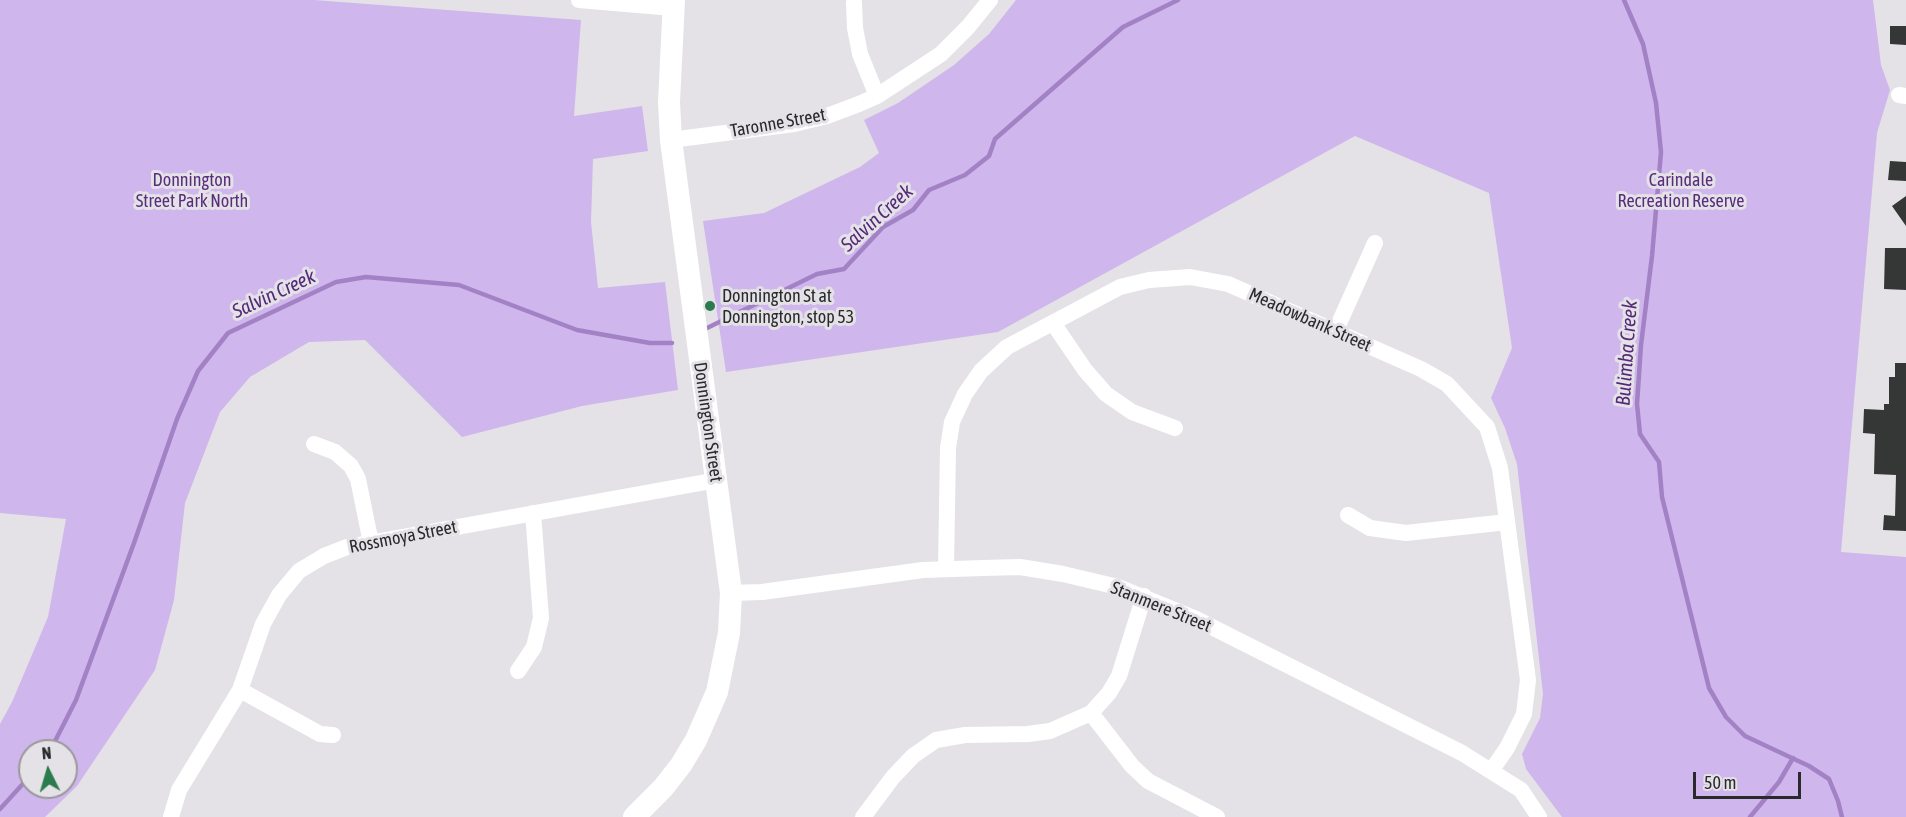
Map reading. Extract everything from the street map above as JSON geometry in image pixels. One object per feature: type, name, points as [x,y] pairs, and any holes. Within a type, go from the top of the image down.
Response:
[{"type":"street","points":[[579,0],[674,4]]},
{"type":"street","name":"Taronne Street","points":[[671,140],[794,124],[827,116],[878,96],[941,54],[968,27],[990,0]]},
{"type":"street","points":[[854,3],[855,28],[860,54],[878,96]]},
{"type":"street","name":"Donnington Street","points":[[634,817],[663,788],[681,765],[696,740],[717,692],[729,633],[731,593],[671,140],[669,102],[674,4]]},
{"type":"street","points":[[1336,330],[1375,243]]},
{"type":"street","name":"Meadowbank Street","points":[[946,568],[948,448],[952,423],[965,394],[981,371],[1007,347],[1120,287],[1149,280],[1190,277],[1228,284],[1420,369],[1447,384],[1487,427],[1500,468],[1528,680],[1524,714],[1507,748],[1491,771]]},
{"type":"street","points":[[1053,323],[1085,370],[1106,394],[1132,412],[1175,428]]},
{"type":"street","points":[[314,444],[335,452],[351,466],[358,479],[371,543]]},
{"type":"street","name":"Rossmoya Street","points":[[171,817],[179,790],[240,690],[263,624],[279,595],[299,571],[347,547],[717,480]]},
{"type":"street","points":[[518,671],[534,647],[541,618],[533,513]]},
{"type":"street","points":[[1348,515],[1370,528],[1406,533],[1507,522]]},
{"type":"street","name":"Stanmere Street","points":[[731,593],[762,592],[946,568],[1020,567],[1063,573],[1118,587],[1196,619],[1441,742],[1521,790],[1539,817]]},
{"type":"street","points":[[863,817],[893,777],[913,756],[936,740],[965,735],[1028,734],[1050,731],[1091,713],[1119,676],[1144,596]]},
{"type":"street","points":[[240,690],[320,734],[333,735]]},
{"type":"street","points":[[1091,713],[1132,766],[1148,781],[1217,817]]},
{"type":"green space","name":"Donnington Street Park North","points":[[0,0],[314,0],[581,20],[574,116],[642,106],[648,151],[593,159],[591,222],[598,288],[665,282],[678,390],[582,406],[462,437],[365,340],[309,342],[250,377],[220,412],[185,503],[174,600],[155,670],[78,785],[78,739],[18,739],[18,799],[64,799],[45,817],[0,817],[0,724],[12,702],[48,617],[66,519],[0,513]]},
{"type":"green space","name":"Carindale Recreation Reserve","points":[[1016,0],[1873,0],[1881,65],[1890,90],[1877,133],[1841,552],[1906,557],[1906,817],[1562,817],[1526,769],[1522,754],[1540,718],[1543,694],[1517,464],[1505,428],[1491,398],[1512,348],[1489,193],[1355,136],[998,332],[726,372],[703,221],[764,213],[860,167],[879,153],[864,120],[898,103],[954,65],[989,34]]},
{"type":"building","points":[[1890,26],[1906,26],[1906,45],[1890,44]]},
{"type":"building","points":[[1890,161],[1906,162],[1906,181],[1888,180]]},
{"type":"building","points":[[1906,196],[1906,226],[1892,206]]},
{"type":"building","points":[[1885,248],[1906,248],[1906,290],[1884,289]]},
{"type":"building","points":[[1895,363],[1906,363],[1906,531],[1883,530],[1884,515],[1895,516],[1896,475],[1874,474],[1875,434],[1863,433],[1864,409],[1884,410],[1884,404],[1889,404],[1889,377],[1895,377]]},
{"type":"waterway","name":"Salvin Creek","points":[[703,330],[817,274],[844,269],[883,227],[913,210],[929,190],[965,175],[989,156],[995,139],[1123,27],[1178,0]]},
{"type":"waterway","name":"Bulimba Creek","points":[[1624,0],[1643,44],[1656,103],[1661,152],[1641,345],[1637,404],[1640,434],[1659,462],[1662,497],[1709,688],[1726,717],[1745,736],[1809,766],[1829,779],[1842,817]]},
{"type":"waterway","name":"Salvin Creek","points":[[56,739],[76,700],[177,419],[198,371],[228,333],[336,282],[366,277],[459,285],[577,330],[650,343],[672,343]]},
{"type":"waterway","points":[[1750,817],[1779,782],[1793,758]]},
{"type":"waterway","name":"Salvin Creek","points":[[0,809],[18,789]]},
{"type":"place","name":"Donnington St at Donnington, stop 53","points":[[710,306]]}]
